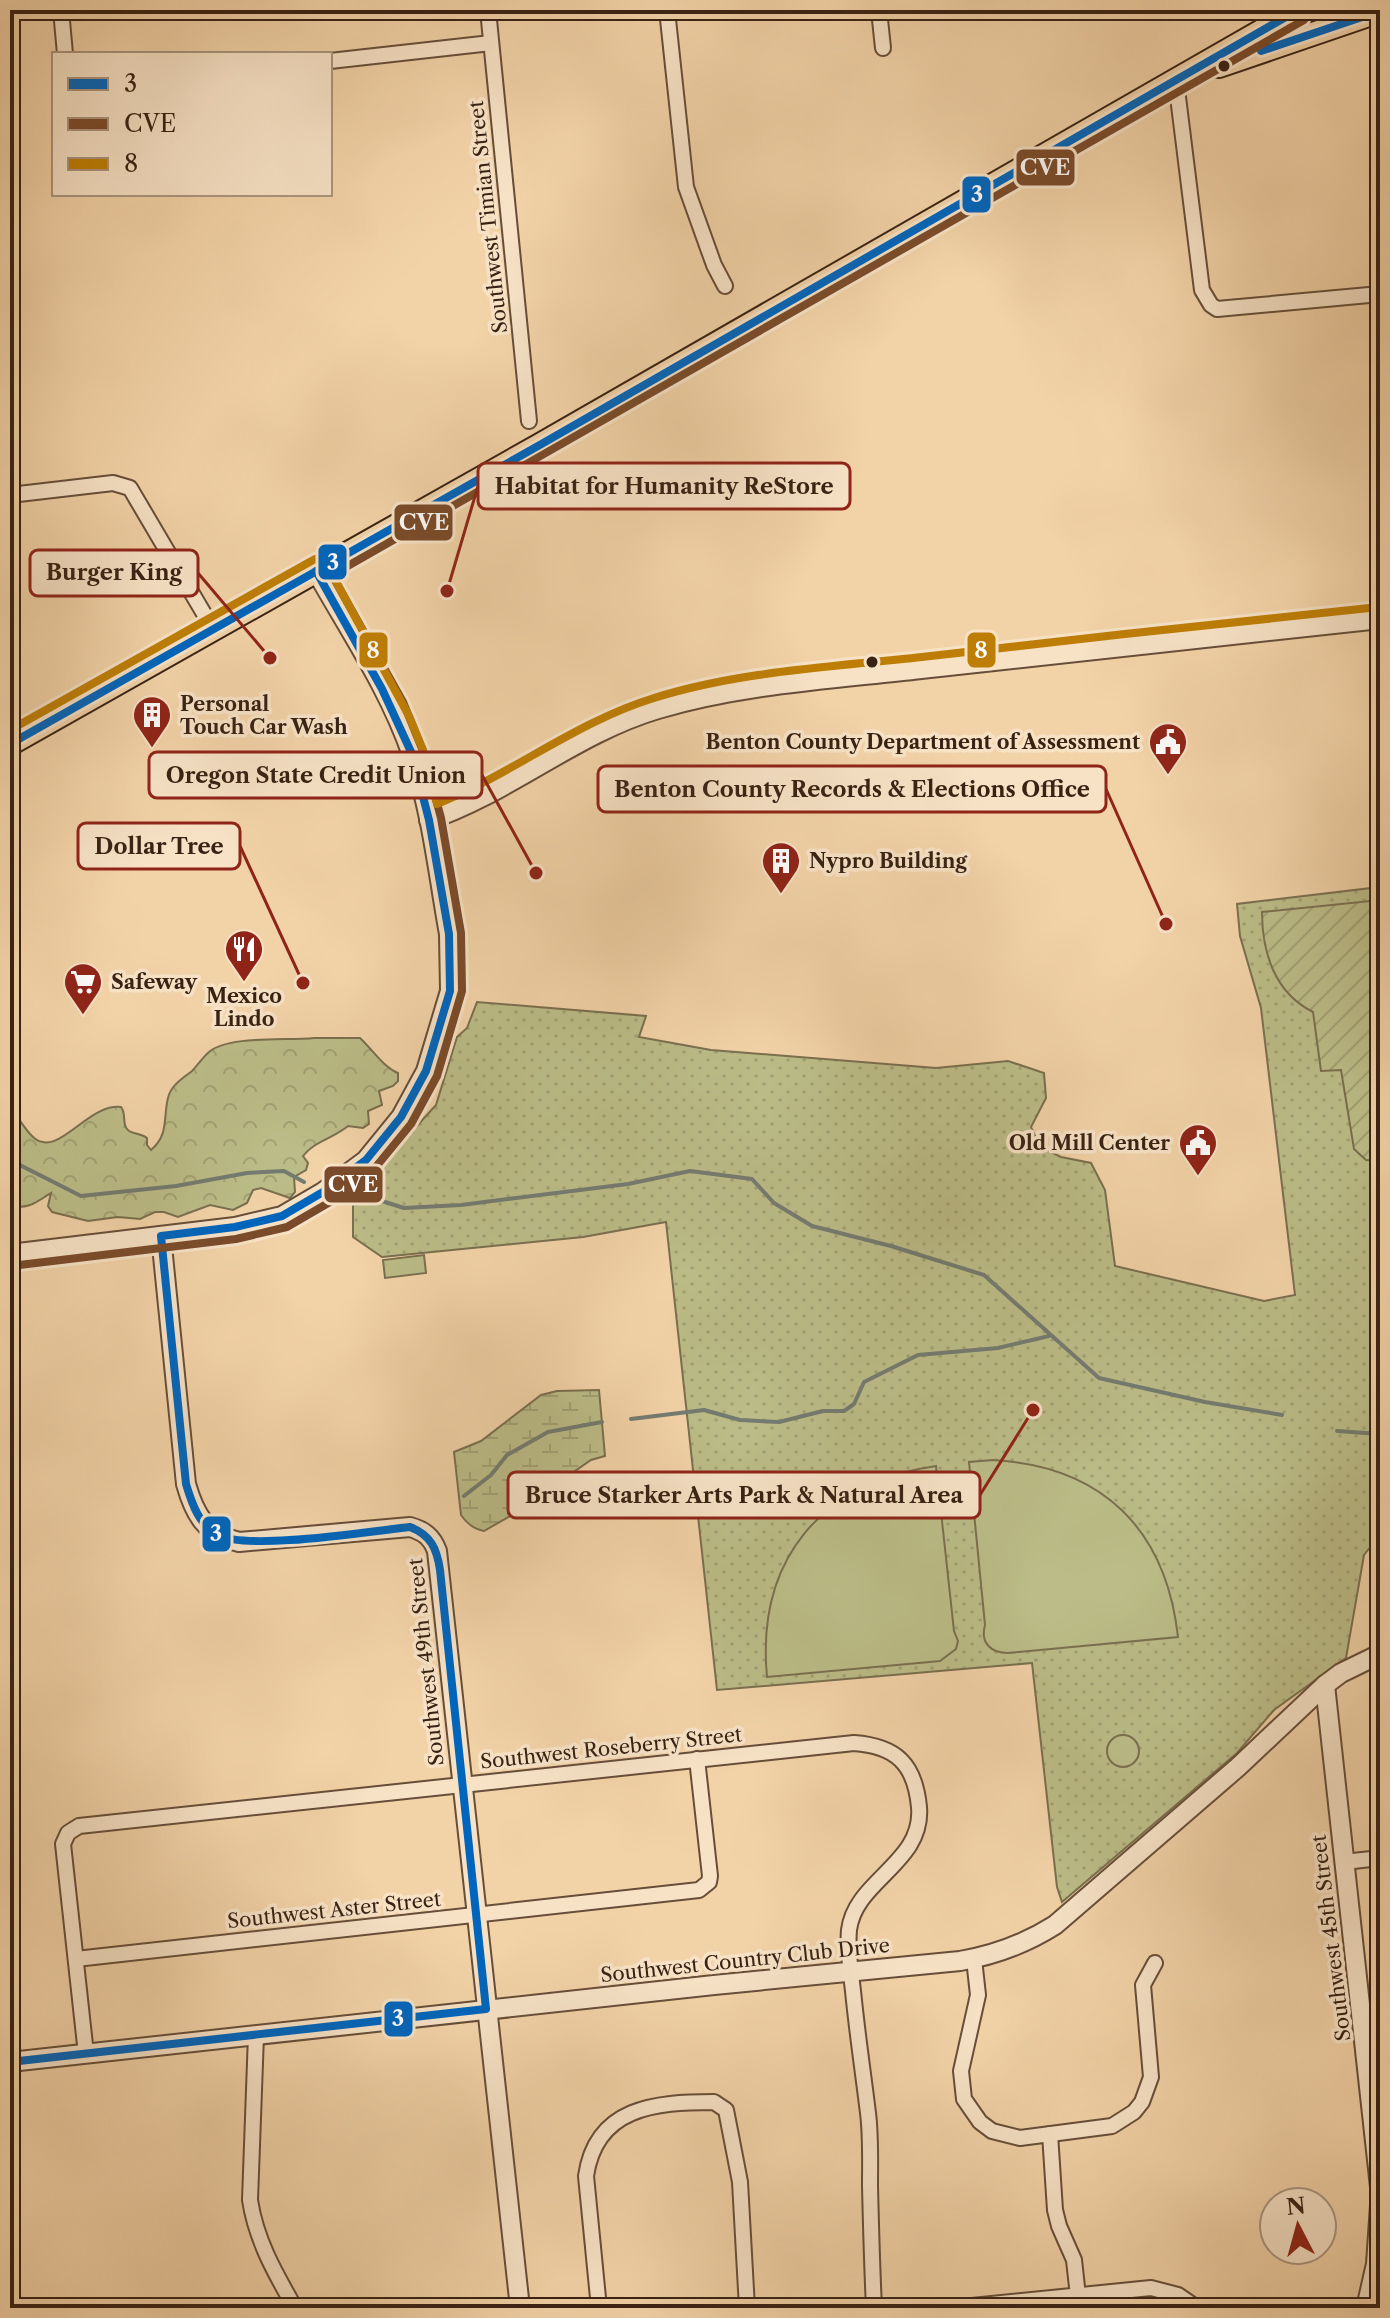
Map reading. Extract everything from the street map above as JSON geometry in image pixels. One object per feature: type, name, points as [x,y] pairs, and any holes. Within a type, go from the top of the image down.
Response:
[{"type":"highway","points":[[1176,81],[1378,11]]},
{"type":"highway","points":[[10,744],[1176,81],[1291,12]]},
{"type":"street","points":[[61,10],[65,52]]},
{"type":"street","name":"Southwest Timian Street","points":[[488,10],[529,421]]},
{"type":"street","points":[[667,10],[686,187],[725,286]]},
{"type":"street","points":[[879,10],[883,48]]},
{"type":"street","points":[[1378,11],[1380,40]]},
{"type":"street","points":[[332,61],[491,43]]},
{"type":"street","points":[[1176,81],[1204,297],[1217,309],[1380,294]]},
{"type":"street","points":[[10,495],[113,483],[130,488],[213,629]]},
{"type":"street","points":[[10,1254],[235,1227],[282,1216],[323,1192],[366,1160],[401,1117],[426,1071],[450,991],[449,934],[429,820],[412,754],[398,721],[316,571]]},
{"type":"street","points":[[429,820],[464,807],[628,720],[694,698],[930,668],[1380,619]]},
{"type":"street","name":"Southwest 49th Street","points":[[161,1236],[186,1484],[198,1517],[215,1534],[239,1542],[410,1527],[430,1537],[437,1551],[520,2308]]},
{"type":"street","name":"Southwest Country Club Drive","points":[[10,2062],[974,1959],[1020,1945],[1055,1925],[1229,1775],[1325,1685],[1341,1673],[1380,1654]]},
{"type":"street","name":"Southwest 45th Street","points":[[1325,1685],[1380,2187]]},
{"type":"street","name":"Southwest Roseberry Street","points":[[86,2054],[63,1844],[68,1833],[79,1826],[854,1743],[881,1746],[902,1761],[916,1787],[919,1812],[916,1837],[905,1854],[854,1909],[849,1929],[869,2127],[874,2308]]},
{"type":"street","name":"Southwest Aster Street","points":[[76,1959],[703,1888],[710,1876],[697,1759]]},
{"type":"street","points":[[1344,1862],[1380,1858]]},
{"type":"street","points":[[974,1959],[978,1995],[961,2071],[964,2099],[980,2122],[992,2131],[1020,2138],[1112,2126],[1124,2120],[1142,2102],[1151,2077],[1143,1985],[1155,1963]]},
{"type":"street","points":[[256,2035],[252,2216],[266,2255],[295,2308]]},
{"type":"street","points":[[599,2308],[586,2176],[588,2159],[595,2144],[614,2122],[633,2111],[714,2102],[726,2110],[740,2182],[747,2308]]},
{"type":"street","points":[[1050,2134],[1055,2210],[1074,2260],[1078,2296]]},
{"type":"street","points":[[1366,2308],[1376,2264],[1380,2205]]},
{"type":"street","points":[[952,2308],[1151,2288],[1178,2295],[1197,2308]]},
{"type":"green space","points":[[1380,887],[1380,1535],[1364,1555],[1346,1658],[1274,1710],[1237,1753],[1062,1902],[1057,1887],[1032,1663],[717,1690],[666,1222],[583,1237],[382,1257],[353,1237],[353,1196],[436,1105],[457,1037],[467,1028],[477,1002],[646,1016],[639,1037],[711,1050],[936,1068],[1008,1061],[1044,1073],[1046,1098],[1031,1127],[1040,1147],[1061,1157],[1091,1163],[1105,1190],[1115,1266],[1264,1301],[1295,1295],[1261,1008],[1240,936],[1237,904]]},
{"type":"green space","points":[[1380,900],[1380,1161],[1366,1160],[1354,1149],[1341,1070],[1321,1071],[1313,1012],[1289,994],[1273,970],[1265,942],[1262,912]]},
{"type":"green space","points":[[360,1038],[383,1063],[398,1073],[398,1081],[379,1091],[382,1105],[368,1111],[369,1124],[363,1128],[348,1126],[307,1151],[303,1156],[308,1163],[306,1170],[294,1177],[295,1192],[290,1198],[261,1188],[253,1190],[247,1203],[233,1210],[210,1205],[178,1217],[155,1212],[140,1219],[118,1217],[88,1221],[52,1212],[48,1206],[51,1193],[27,1206],[10,1205],[10,1107],[30,1134],[43,1142],[63,1137],[96,1113],[121,1107],[127,1129],[147,1138],[151,1150],[161,1138],[172,1089],[209,1052],[244,1041]]},
{"type":"green space","points":[[424,1255],[426,1273],[385,1278],[383,1260]]},
{"type":"green space","points":[[599,1390],[605,1456],[591,1460],[484,1531],[466,1521],[461,1515],[454,1452],[481,1441],[541,1395],[557,1391]]},
{"type":"green space","points":[[993,1460],[1032,1465],[1066,1475],[1096,1490],[1122,1510],[1143,1535],[1159,1565],[1171,1599],[1178,1637],[1008,1653],[988,1646],[984,1637],[969,1462]]},
{"type":"green space","points":[[936,1466],[954,1631],[958,1641],[956,1649],[940,1661],[767,1677],[766,1635],[773,1597],[785,1563],[804,1534],[829,1509],[860,1489],[895,1475]]},
{"type":"green space","points":[[1123,1735],[1134,1740],[1139,1751],[1134,1762],[1123,1767],[1112,1762],[1107,1751],[1112,1740]]},
{"type":"waterway","points":[[10,1160],[81,1196],[176,1186],[247,1173],[284,1171],[304,1182]]},
{"type":"waterway","points":[[360,1194],[404,1208],[461,1205],[628,1184],[690,1171],[752,1179],[774,1203],[812,1226],[891,1246],[984,1275],[1099,1378],[1205,1402],[1282,1415]]},
{"type":"waterway","points":[[631,1419],[704,1410],[740,1420],[779,1422],[823,1411],[844,1411],[854,1404],[864,1382],[918,1355],[998,1348],[1049,1336]]},
{"type":"waterway","points":[[464,1496],[491,1475],[507,1455],[548,1432],[602,1422]]},
{"type":"waterway","points":[[1337,1431],[1380,1434]]},
{"type":"transit line","name":"3","points":[[10,744],[538,446],[1298,10]]},
{"type":"transit line","name":"3","points":[[1261,51],[1380,11]]},
{"type":"transit line","name":"CVE","points":[[11,1266],[236,1239],[287,1227],[330,1202],[375,1168],[411,1124],[437,1076],[462,991],[461,933],[441,818],[423,751],[403,702],[332,575],[1304,20]]},
{"type":"transit line","name":"8","points":[[10,730],[315,559],[327,565],[409,716],[423,750],[437,804],[625,708],[720,682],[821,667],[1379,607]]},
{"type":"transit line","name":"3","points":[[10,2062],[486,2009],[440,1570],[432,1544],[423,1534],[410,1527],[282,1541],[233,1539],[218,1535],[206,1526],[186,1484],[161,1236],[235,1227],[282,1216],[323,1192],[366,1160],[401,1117],[426,1071],[450,991],[449,934],[429,820],[412,754],[382,689],[316,571]]},
{"type":"place","name":"Habitat for Humanity ReStore","points":[[447,591]]},
{"type":"place","name":"Burger King","points":[[270,658]]},
{"type":"place","name":"Personal Touch Car Wash","points":[[152,749]]},
{"type":"place","name":"Benton County Department of Assessment","points":[[1168,776]]},
{"type":"place","name":"Oregon State Credit Union","points":[[536,873]]},
{"type":"place","name":"Nypro Building","points":[[781,895]]},
{"type":"place","name":"Benton County Records & Elections Office","points":[[1166,924]]},
{"type":"place","name":"Mexico Lindo","points":[[244,983]]},
{"type":"place","name":"Dollar Tree","points":[[303,983]]},
{"type":"place","name":"Safeway","points":[[83,1016]]},
{"type":"place","name":"Old Mill Center","points":[[1198,1177]]},
{"type":"place","name":"Bruce Starker Arts Park & Natural Area","points":[[1033,1410]]}]
